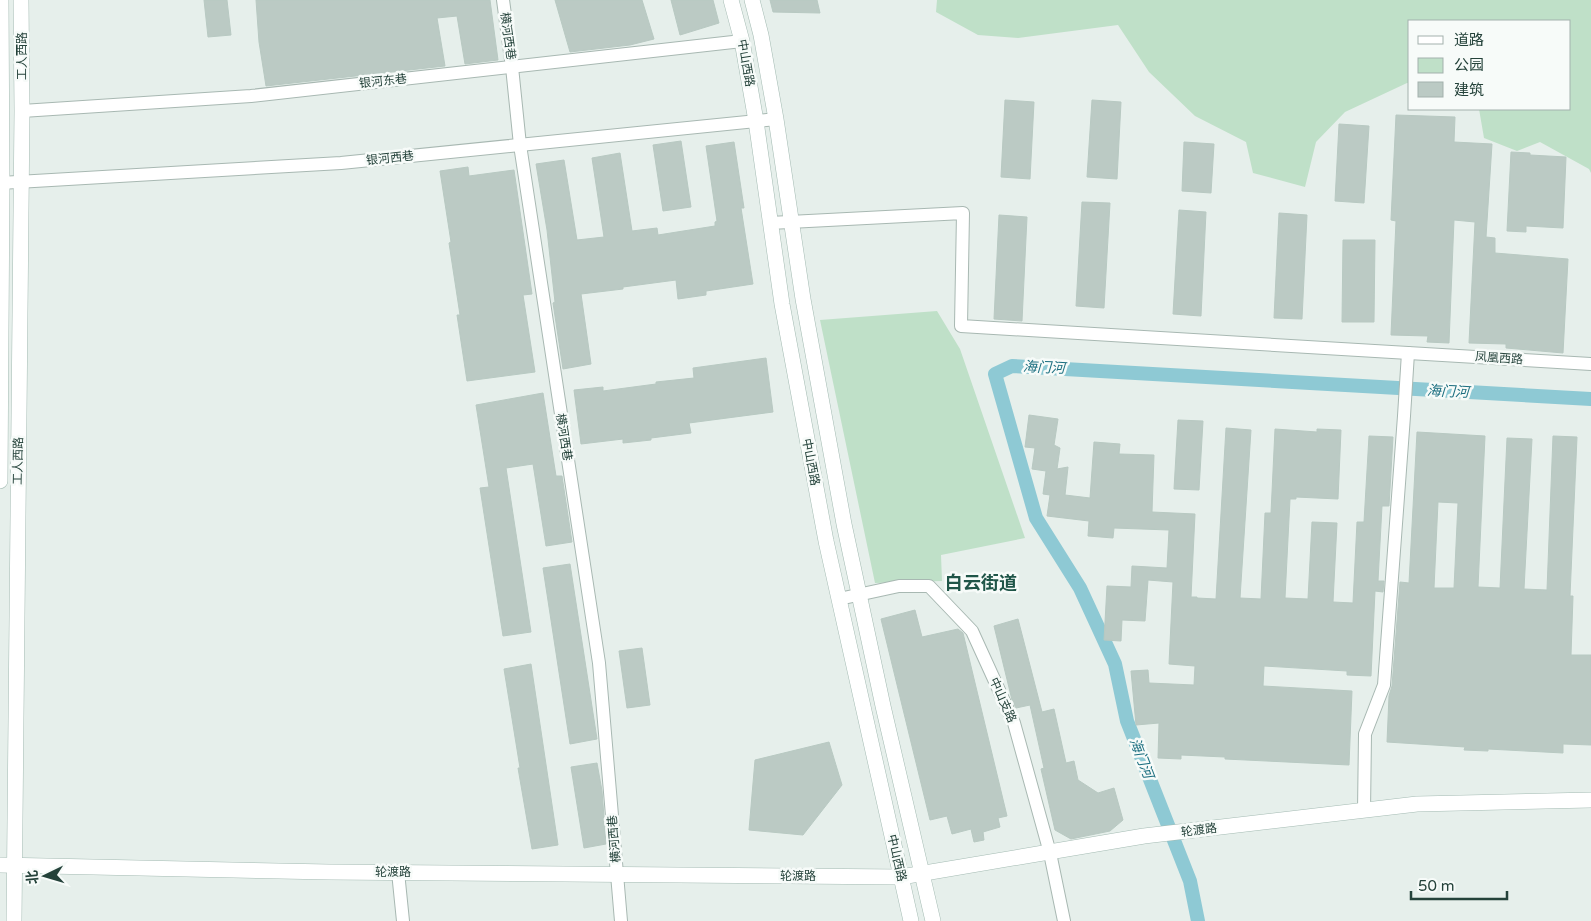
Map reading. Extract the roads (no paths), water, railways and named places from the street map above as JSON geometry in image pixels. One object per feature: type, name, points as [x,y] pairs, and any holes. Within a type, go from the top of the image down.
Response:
[{"type":"main road","name":"工人西路","points":[[0,482],[1,0]]},
{"type":"main road","name":"工人西路","points":[[14,921],[7,866],[21,182],[22,0]]},
{"type":"main road","name":"中山西路","points":[[731,0],[742,41],[756,121],[782,304],[826,541],[912,921]]},
{"type":"main road","name":"中山西路","points":[[752,0],[761,35],[776,119],[803,299],[844,524],[933,921]]},
{"type":"main road","name":"轮渡路","points":[[7,866],[901,877],[1144,836],[1417,804],[1591,800]]},
{"type":"street","name":"横河西巷","points":[[503,0],[520,145],[599,663],[621,921]]},
{"type":"street","name":"银河东巷","points":[[22,111],[251,96],[742,41]]},
{"type":"street","name":"银河西巷","points":[[1,182],[341,163],[776,119]]},
{"type":"street","name":"凤凰西路","points":[[791,222],[962,213],[961,326],[1408,357],[1591,364]]},
{"type":"street","points":[[770,223],[791,222]]},
{"type":"street","points":[[1364,810],[1365,734],[1384,685],[1408,357]]},
{"type":"street","name":"中山支路","points":[[839,598],[899,586],[929,586],[972,631],[1014,723],[1050,852],[1064,921]]},
{"type":"street","points":[[398,872],[403,921]]},
{"type":"waterway","name":"海门河","points":[[1198,921],[1190,881],[1127,721],[1115,664],[1080,588],[1036,518],[995,374],[1012,366],[1591,399]]},
{"type":"district","name":"白云街道","points":[[981,583]]}]
